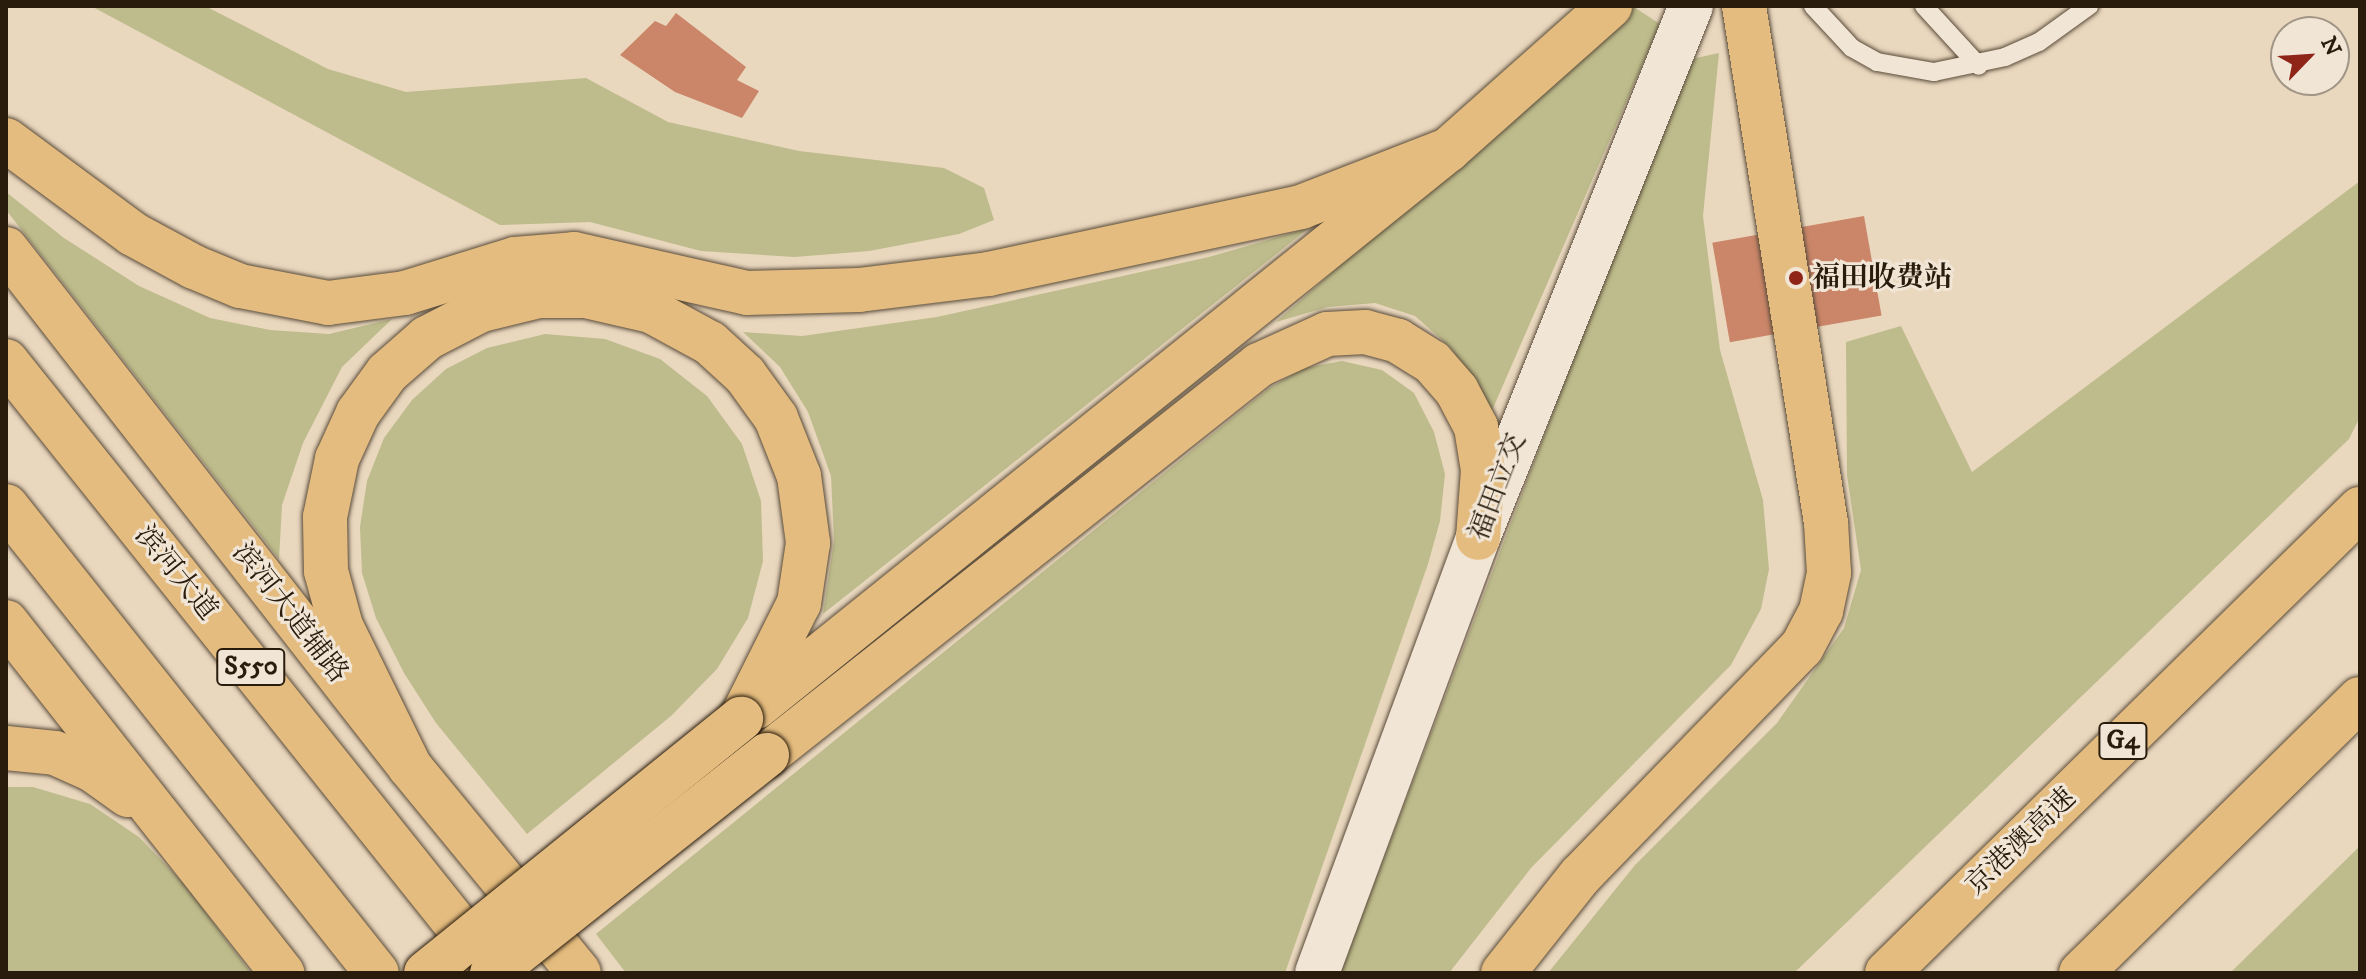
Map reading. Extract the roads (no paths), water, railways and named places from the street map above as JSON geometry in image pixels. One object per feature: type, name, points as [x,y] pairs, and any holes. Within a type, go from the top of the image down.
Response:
[{"type":"main road","points":[[426,973],[1448,150],[1610,6]]},
{"type":"main road","points":[[1503,973],[1580,876],[1802,647],[1821,611],[1829,573],[1826,523],[1744,6]]},
{"type":"main road","points":[[6,140],[133,234],[240,286],[328,303],[405,293],[515,259],[574,254],[634,263],[695,285],[747,293],[859,290],[989,274],[1301,207],[1448,150]]},
{"type":"main road","name":"滨河大道辅路","points":[[6,249],[410,767],[579,973]]},
{"type":"main road","points":[[410,767],[341,626],[326,571],[325,517],[337,459],[358,413],[387,373],[427,338],[481,310],[539,296],[586,296],[651,311],[710,343],[745,375],[776,418],[799,476],[808,543],[799,603],[741,719]]},
{"type":"main road","points":[[494,973],[1259,365],[1327,334],[1365,332],[1398,341],[1432,362],[1457,391],[1476,427],[1483,470],[1478,538]]},
{"type":"main road","name":"滨河大道","points":[[6,361],[494,973]]},
{"type":"main road","points":[[6,506],[377,973]]},
{"type":"main road","name":"京港澳高速","points":[[1887,973],[2360,509]]},
{"type":"main road","points":[[6,622],[282,973]]},
{"type":"main road","points":[[2081,973],[2360,699]]},
{"type":"main road","points":[[6,748],[55,753],[93,770],[163,820]]},
{"type":"street","name":"福田立交","points":[[1317,973],[1478,538],[1691,6]]},
{"type":"lane","points":[[1813,6],[1852,48],[1877,62],[1907,71],[1979,66],[2039,42],[2089,6]]},
{"type":"lane","points":[[1924,6],[1979,66]]},
{"type":"place","name":"福田收费站","points":[[1796,278]]}]
